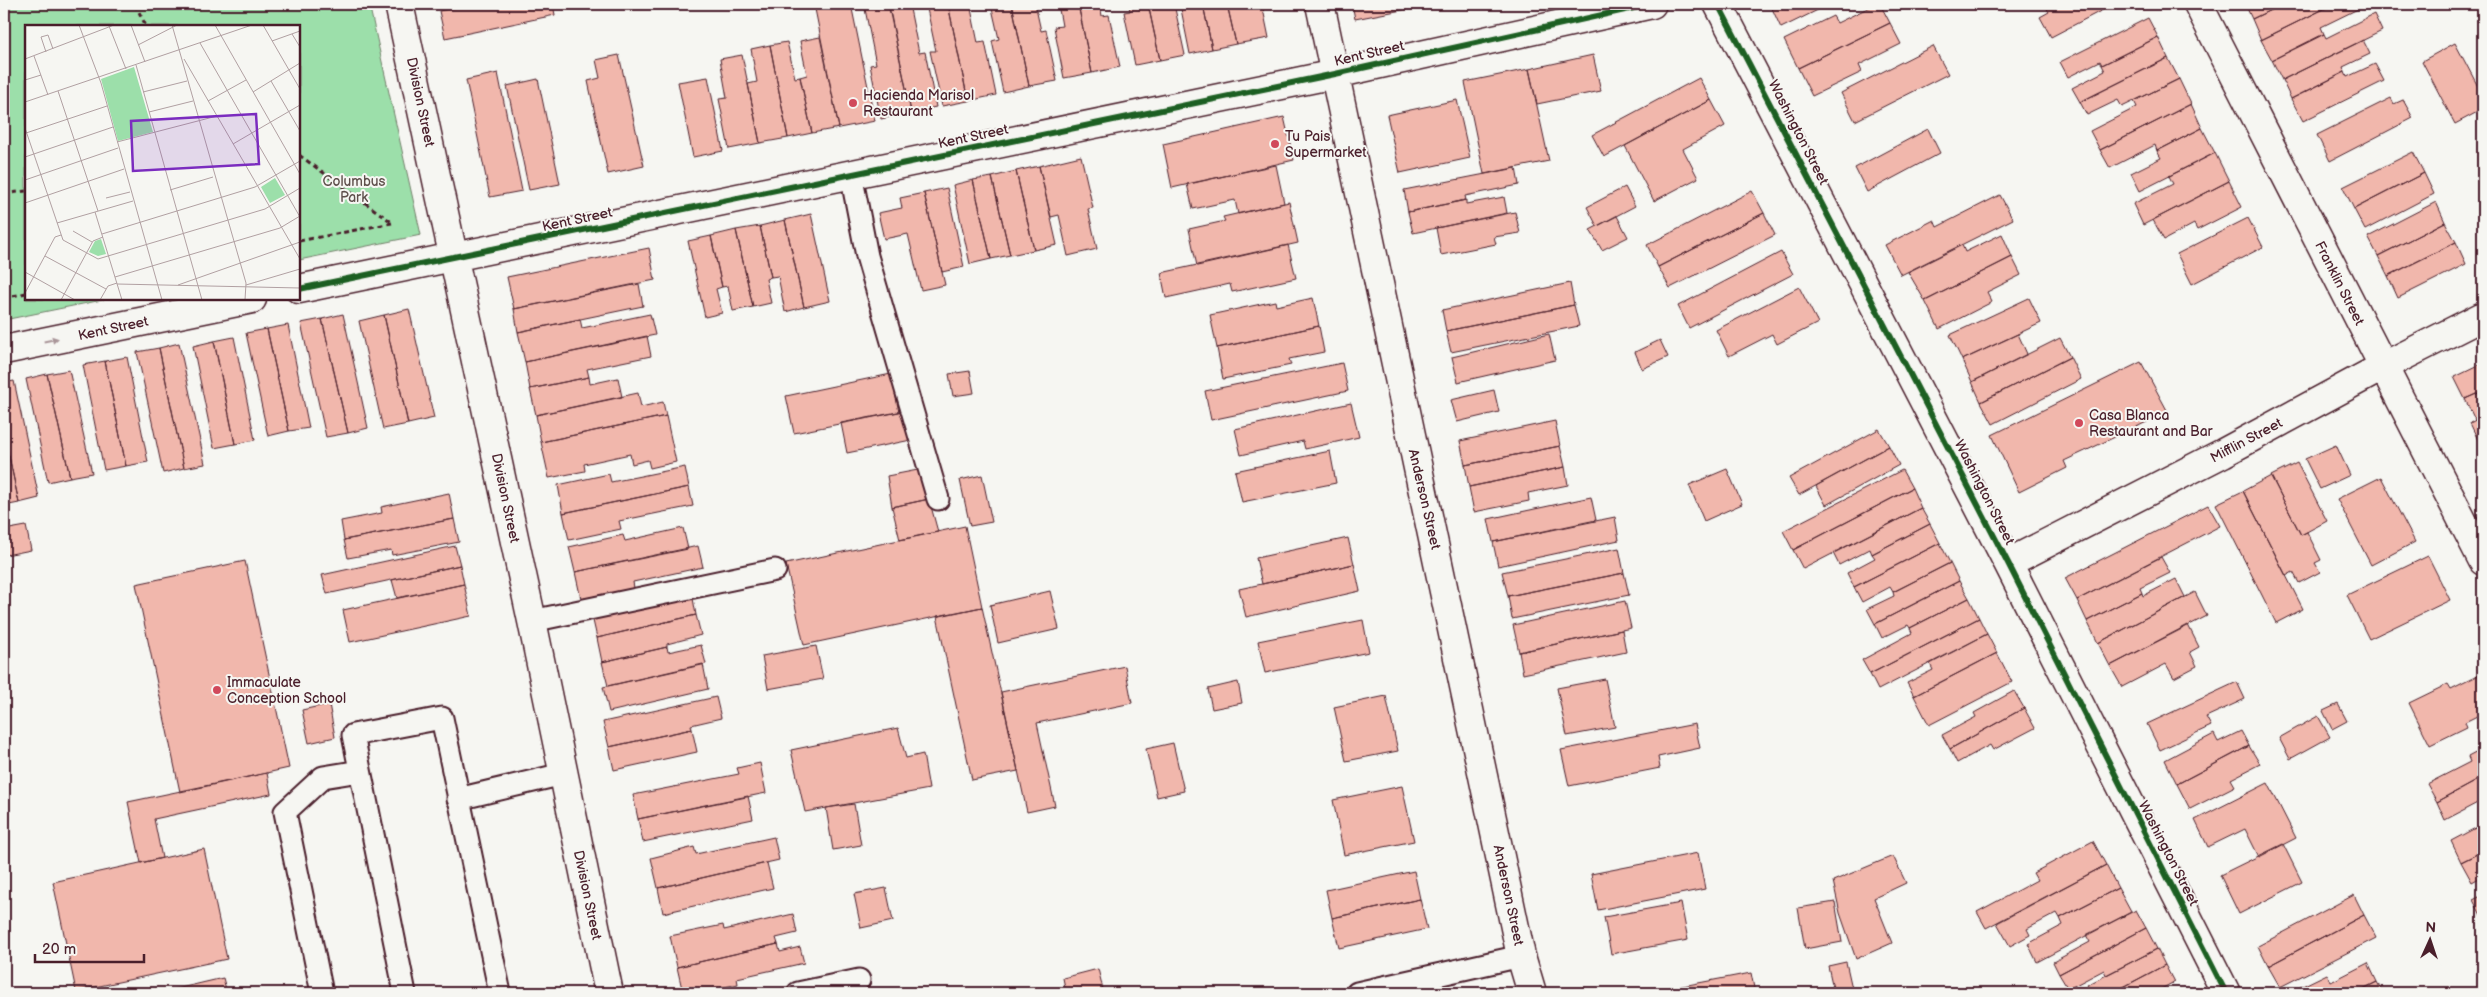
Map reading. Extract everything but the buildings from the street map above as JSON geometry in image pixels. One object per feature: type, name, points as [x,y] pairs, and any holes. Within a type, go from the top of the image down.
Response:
[{"type":"street","name":"Division Street","points":[[399,4],[532,621],[609,993]]},
{"type":"street","name":"Anderson Street","points":[[1320,4],[1521,956],[1532,993]]},
{"type":"street","name":"Kent Street","points":[[300,289],[1335,74],[1652,4]]},
{"type":"street","name":"Washington Street","points":[[1718,4],[2008,563],[2226,993]]},
{"type":"street","name":"Franklin Street","points":[[2198,4],[2483,561]]},
{"type":"street","name":"Kent Street","points":[[4,350],[247,300]]},
{"type":"street","name":"Mifflin Street","points":[[2008,563],[2483,316]]},
{"type":"lane","points":[[851,174],[867,256],[938,499]]},
{"type":"lane","points":[[532,621],[776,570]]},
{"type":"lane","points":[[405,993],[353,735],[442,718],[500,993]]},
{"type":"lane","points":[[322,993],[285,812],[323,778],[360,771]]},
{"type":"lane","points":[[458,798],[563,774]]},
{"type":"lane","points":[[1357,993],[1521,956]]},
{"type":"lane","points":[[798,993],[859,980]]},
{"type":"path","points":[[135,4],[146,25]]},
{"type":"path","points":[[300,156],[393,223],[300,241]]},
{"type":"path","points":[[4,194],[25,192]]},
{"type":"path","points":[[4,298],[25,293]]},
{"type":"green space","name":"Columbus Park","points":[[4,4],[369,4],[421,235],[300,260],[300,25],[25,25],[25,300],[102,300],[4,320]]},
{"type":"cycle path","points":[[300,289],[1335,74],[1652,4]]},
{"type":"cycle path","points":[[1718,4],[2008,563],[2226,993]]},
{"type":"place","name":"Hacienda Marisol Restaurant","points":[[853,103]]},
{"type":"place","name":"Tu Pais Supermarket","points":[[1275,144]]},
{"type":"place","name":"Casa Blanca Restaurant and Bar","points":[[2079,423]]},
{"type":"place","name":"Immaculate Conception School","points":[[217,690]]}]
